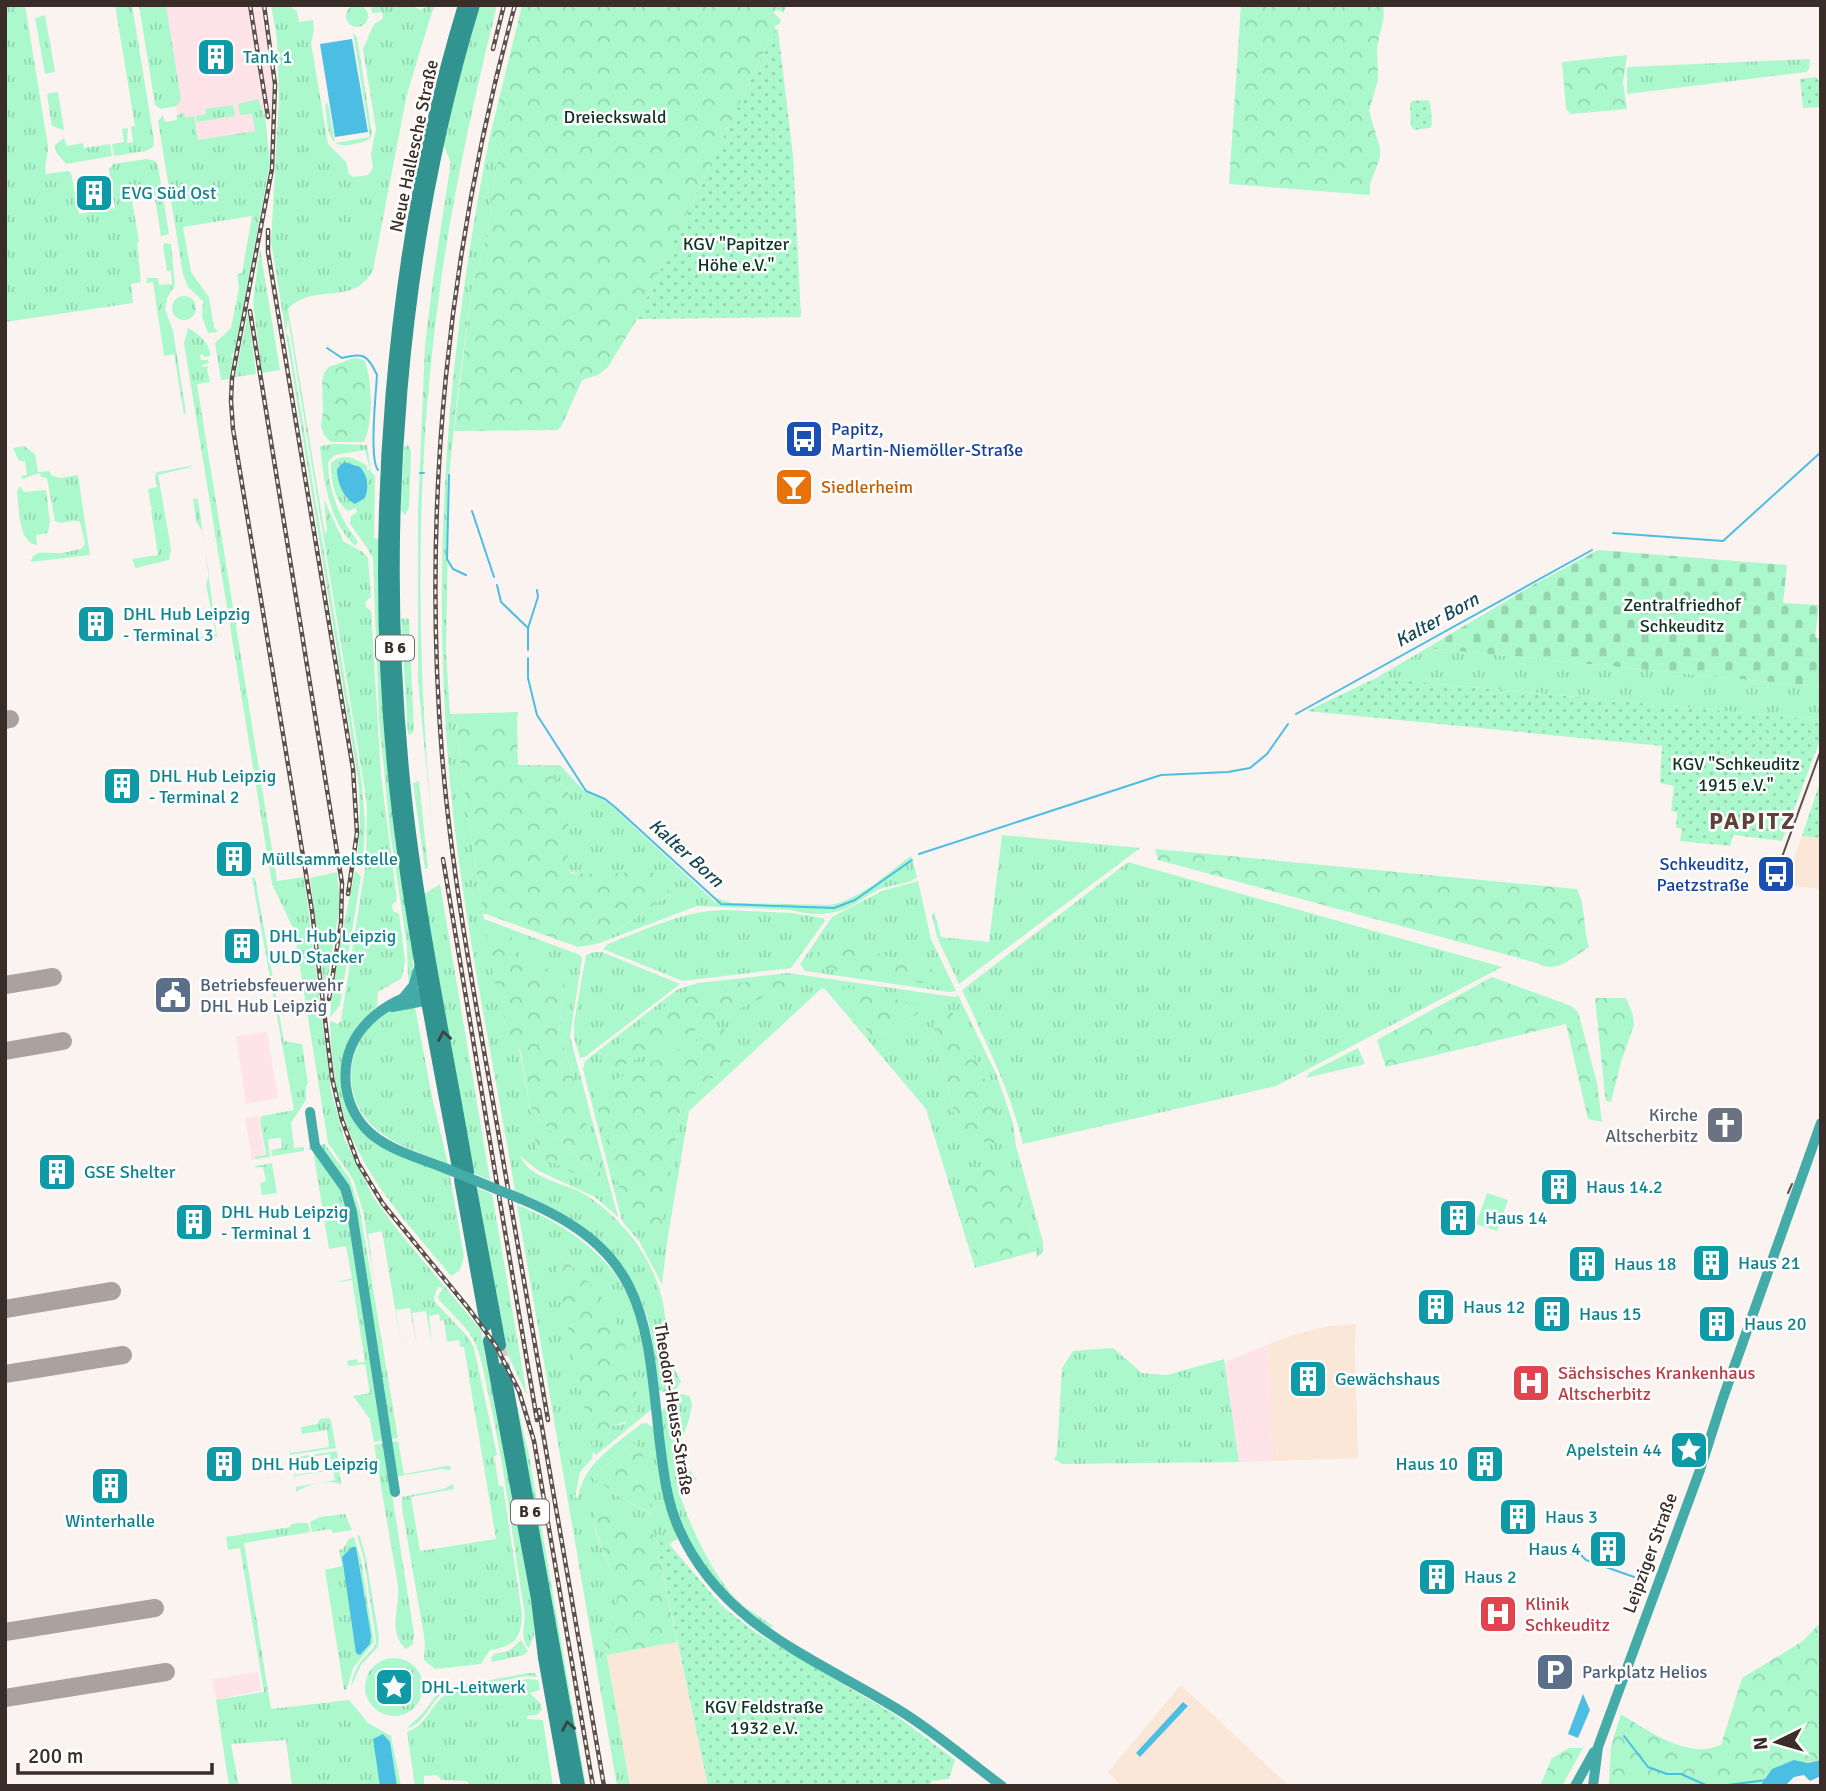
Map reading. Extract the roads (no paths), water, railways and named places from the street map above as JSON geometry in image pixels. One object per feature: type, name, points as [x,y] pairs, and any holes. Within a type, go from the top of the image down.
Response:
[{"type":"main road","name":"Neue Hallesche Straße","points":[[408,295],[430,140],[464,5]]},
{"type":"main road","name":"Neue Hallesche Straße","points":[[408,295],[437,156],[474,5]]},
{"type":"main road","name":"B 6","points":[[408,295],[391,403],[384,602],[396,795],[421,965],[431,995]]},
{"type":"main road","name":"B 6","points":[[408,295],[397,459],[394,599],[404,781],[431,995],[486,1325]]},
{"type":"main road","name":"B 6","points":[[461,1175],[494,1343],[567,1786]]},
{"type":"main road","name":"B 6","points":[[504,1368],[579,1786]]},
{"type":"street","points":[[404,997],[413,986],[421,965]]},
{"type":"street","points":[[382,1009],[431,995]]},
{"type":"street","name":"Theodor-Heuss-Straße","points":[[431,995],[404,997],[382,1009],[367,1021],[351,1046],[345,1075],[350,1104],[356,1116],[376,1138],[556,1215],[587,1235],[615,1265],[633,1294],[643,1319],[649,1347],[664,1479],[678,1528],[699,1569],[729,1603],[768,1633],[901,1711],[1002,1786]]},
{"type":"street","points":[[310,1112],[315,1146],[345,1188],[352,1212],[396,1492]]},
{"type":"street","name":"Leipziger Straße","points":[[1577,1786],[1598,1747],[1609,1718],[1700,1470],[1821,1123]]},
{"type":"street","name":"Leipziger Straße","points":[[1597,1779],[1609,1718]]},
{"type":"street","name":"Leipziger Straße","points":[[1597,1779],[1598,1747]]},
{"type":"street","points":[[1582,1773],[1597,1779]]},
{"type":"street","points":[[1577,1786],[1597,1779]]},
{"type":"water","points":[[352,39],[368,132],[335,137],[320,44]]},
{"type":"water","points":[[344,462],[360,467],[366,478],[365,498],[355,504],[344,494],[338,479],[337,469]]},
{"type":"water","points":[[352,1547],[356,1547],[371,1635],[370,1644],[360,1655],[356,1653],[342,1557]]},
{"type":"water","points":[[1583,1694],[1590,1710],[1578,1738],[1568,1734]]},
{"type":"water","points":[[1183,1702],[1188,1706],[1140,1757],[1136,1753]]},
{"type":"water","points":[[383,1734],[390,1742],[397,1786],[380,1786],[373,1739]]},
{"type":"water","points":[[1794,1760],[1808,1763],[1821,1760],[1821,1776],[1810,1781],[1804,1775],[1794,1777],[1785,1786],[1760,1786],[1772,1769]]},
{"type":"waterway","name":"Kalter Born","points":[[327,348],[342,358],[360,355],[368,359],[377,375],[373,440],[378,470]]},
{"type":"waterway","name":"Kalter Born","points":[[1613,533],[1723,541],[1821,452]]},
{"type":"waterway","points":[[449,475],[447,559],[453,569],[466,575]]},
{"type":"waterway","name":"Kalter Born","points":[[472,511],[494,577]]},
{"type":"waterway","name":"Kalter Born","points":[[1296,714],[1592,550]]},
{"type":"waterway","name":"Kalter Born","points":[[497,585],[501,602],[528,628],[528,650]]},
{"type":"waterway","points":[[528,628],[538,597],[537,590]]},
{"type":"waterway","name":"Kalter Born","points":[[528,658],[528,678],[537,715],[586,791],[605,799],[616,808],[721,904],[834,908],[855,900],[912,860]]},
{"type":"waterway","name":"Kalter Born","points":[[919,854],[1161,775],[1228,772],[1250,768],[1267,754],[1288,724]]},
{"type":"waterway","points":[[1571,1554],[1581,1555],[1586,1560],[1634,1577]]},
{"type":"waterway","points":[[1624,1736],[1648,1767],[1667,1774],[1681,1774],[1708,1786]]},
{"type":"waterway","points":[[1720,1786],[1767,1780]]},
{"type":"tunnel","points":[[500,1345],[504,1368]]},
{"type":"tram line","points":[[1770,890],[1821,750]]},
{"type":"tram line","points":[[1788,1193],[1792,1184]]},
{"type":"railway","points":[[250,5],[268,117]]},
{"type":"railway","points":[[264,5],[275,84],[272,169],[232,378],[231,401],[233,429],[312,911],[332,1078],[342,1120],[358,1163],[383,1204],[496,1346],[519,1391],[534,1441],[593,1786]]},
{"type":"railway","points":[[493,49],[504,5]]},
{"type":"railway","points":[[508,1189],[470,973],[447,810],[437,661],[436,566],[439,471],[457,283],[492,97],[515,5]]},
{"type":"railway","points":[[268,230],[268,252],[353,769],[357,833],[348,894]]},
{"type":"railway","points":[[250,311],[342,883],[341,923],[329,999]]},
{"type":"railway","points":[[443,859],[497,1184]]},
{"type":"railway","points":[[499,1196],[537,1420]]},
{"type":"railway","points":[[510,1200],[548,1420]]},
{"type":"railway","points":[[539,1410],[604,1786]]},
{"type":"place","name":"Tank 1","points":[[216,57]]},
{"type":"place","name":"EVG Süd Ost","points":[[94,193]]},
{"type":"place","name":"Papitz, Martin-Niemöller-Straße","points":[[804,439]]},
{"type":"place","name":"Siedlerheim","points":[[794,487]]},
{"type":"place","name":"DHL Hub Leipzig - Terminal 3","points":[[96,624]]},
{"type":"place","name":"DHL Hub Leipzig - Terminal 2","points":[[122,786]]},
{"type":"place","name":"Müllsammelstelle","points":[[234,859]]},
{"type":"place","name":"Schkeuditz, Paetzstraße","points":[[1776,874]]},
{"type":"place","name":"DHL Hub Leipzig ULD Stacker","points":[[242,946]]},
{"type":"place","name":"Betriebsfeuerwehr DHL Hub Leipzig","points":[[173,995]]},
{"type":"place","name":"Kirche Altscherbitz","points":[[1725,1125]]},
{"type":"place","name":"GSE Shelter","points":[[57,1172]]},
{"type":"place","name":"Haus 14.2","points":[[1559,1187]]},
{"type":"place","name":"Haus 14","points":[[1458,1218]]},
{"type":"place","name":"DHL Hub Leipzig - Terminal 1","points":[[194,1222]]},
{"type":"place","name":"Haus 21","points":[[1711,1263]]},
{"type":"place","name":"Haus 18","points":[[1587,1264]]},
{"type":"place","name":"Haus 12","points":[[1436,1307]]},
{"type":"place","name":"Haus 15","points":[[1552,1314]]},
{"type":"place","name":"Haus 20","points":[[1717,1324]]},
{"type":"place","name":"Gewächshaus","points":[[1308,1379]]},
{"type":"place","name":"Sächsisches Krankenhaus Altscherbitz","points":[[1531,1383]]},
{"type":"place","name":"Apelstein 44","points":[[1689,1450]]},
{"type":"place","name":"DHL Hub Leipzig","points":[[224,1464]]},
{"type":"place","name":"Haus 10","points":[[1485,1464]]},
{"type":"place","name":"Winterhalle","points":[[110,1486]]},
{"type":"place","name":"Haus 3","points":[[1518,1517]]},
{"type":"place","name":"Haus 4","points":[[1608,1549]]},
{"type":"place","name":"Haus 2","points":[[1437,1577]]},
{"type":"place","name":"Klinik Schkeuditz","points":[[1498,1614]]},
{"type":"place","name":"Parkplatz Helios","points":[[1555,1672]]},
{"type":"place","name":"DHL-Leitwerk","points":[[394,1687]]},
{"type":"district","name":"PAPITZ","points":[[1753,821]]},
{"type":"park label","name":"Dreieckswald","points":[[615,117]]},
{"type":"park label","name":"KGV \"Papitzer Höhe e.V.\"","points":[[736,254]]},
{"type":"park label","name":"Zentralfriedhof Schkeuditz","points":[[1682,615]]},
{"type":"park label","name":"KGV \"Schkeuditz 1915 e.V.\"","points":[[1736,774]]},
{"type":"park label","name":"KGV Feldstraße 1932 e.V.","points":[[764,1717]]}]
